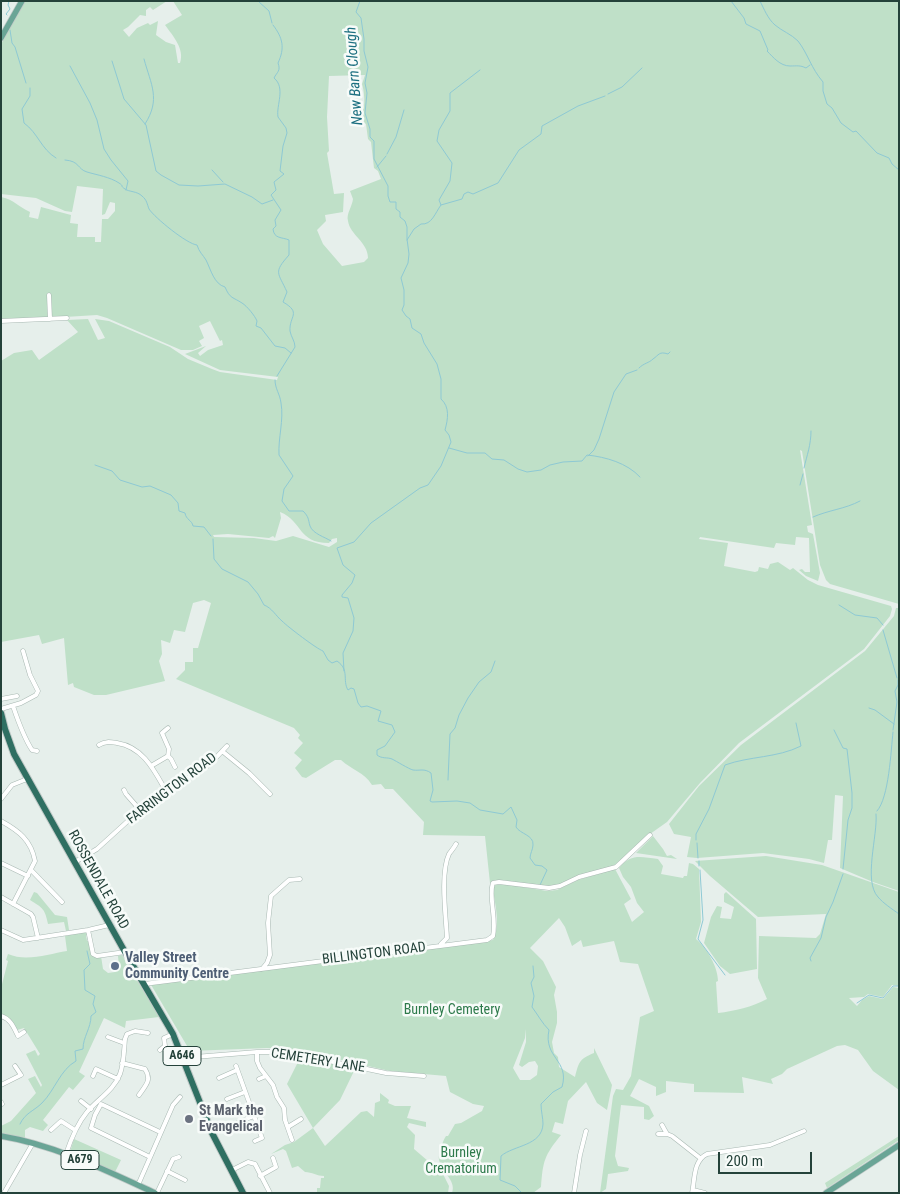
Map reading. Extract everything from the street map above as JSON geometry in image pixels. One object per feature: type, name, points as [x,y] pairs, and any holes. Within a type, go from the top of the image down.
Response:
[{"type":"highway","name":"ROSSENDALE ROAD","points":[[1,711],[8,741],[27,779],[173,1034],[212,1133],[243,1193]]},
{"type":"main road","points":[[1,38],[22,1]]},
{"type":"main road","name":"A679","points":[[1,1136],[34,1143],[66,1154],[156,1193]]},
{"type":"main road","points":[[826,1193],[899,1145]]},
{"type":"street","points":[[49,294],[50,319]]},
{"type":"street","points":[[1,321],[67,318]]},
{"type":"street","points":[[1,711],[30,700],[38,691],[30,676],[23,651]]},
{"type":"street","points":[[1,699],[17,696]]},
{"type":"street","points":[[13,706],[28,744],[32,750],[37,751]]},
{"type":"street","points":[[168,728],[162,733],[169,749],[168,756],[175,767]]},
{"type":"street","points":[[98,744],[103,742],[126,744],[139,751],[151,766],[166,791]]},
{"type":"street","name":"FARRINGTON ROAD","points":[[74,862],[97,849],[140,810],[166,791],[209,765],[227,746]]},
{"type":"street","name":"FARRINGTON ROAD","points":[[222,751],[250,773],[270,794]]},
{"type":"street","points":[[151,766],[168,756]]},
{"type":"street","points":[[1,799],[12,786],[27,779]]},
{"type":"street","points":[[124,790],[140,810]]},
{"type":"street","points":[[1,821],[21,832],[34,853],[35,861],[13,904]]},
{"type":"street","points":[[440,946],[491,939],[495,926],[493,883],[499,882],[549,888],[560,886],[579,877],[616,867],[650,835]]},
{"type":"street","name":"BILLINGTON ROAD","points":[[144,984],[440,946],[447,938],[444,880],[446,864],[456,844]]},
{"type":"street","points":[[1,863],[28,876]]},
{"type":"street","points":[[31,870],[62,902]]},
{"type":"street","points":[[262,969],[270,955],[268,923],[271,896],[289,880],[300,880]]},
{"type":"street","points":[[1,897],[34,917],[38,938]]},
{"type":"street","points":[[1,936],[2,930],[24,940],[109,925]]},
{"type":"street","points":[[88,930],[93,954],[96,956],[125,952]]},
{"type":"street","points":[[1,1016],[11,1022],[18,1036],[24,1032]]},
{"type":"street","points":[[66,1154],[75,1130],[118,1079],[127,1034],[135,1031],[148,1033]]},
{"type":"street","points":[[160,1050],[165,1046],[164,1038],[173,1034]]},
{"type":"street","points":[[108,1037],[124,1042]]},
{"type":"street","points":[[257,1052],[257,1061],[273,1085],[277,1097],[284,1108],[285,1120],[293,1138]]},
{"type":"street","name":"CEMETERY LANE","points":[[182,1058],[257,1052],[286,1052],[386,1073],[424,1076]]},
{"type":"street","points":[[122,1063],[145,1069],[149,1075],[148,1081],[139,1095]]},
{"type":"street","points":[[1,1085],[21,1075],[15,1066]]},
{"type":"street","points":[[219,1078],[237,1068],[262,1138],[254,1141]]},
{"type":"street","points":[[93,1076],[96,1069],[118,1079]]},
{"type":"street","points":[[259,1079],[266,1076]]},
{"type":"street","points":[[227,1099],[245,1092]]},
{"type":"street","points":[[138,1185],[172,1106],[180,1097]]},
{"type":"street","points":[[81,1101],[91,1109]]},
{"type":"street","points":[[150,1157],[91,1128],[95,1115],[101,1104],[160,1132]]},
{"type":"street","points":[[212,1133],[254,1116]]},
{"type":"street","points":[[288,1127],[301,1119]]},
{"type":"street","points":[[51,1130],[61,1121],[75,1130]]},
{"type":"street","points":[[662,1125],[667,1134]]},
{"type":"street","points":[[574,1193],[586,1131]]},
{"type":"street","points":[[705,1193],[693,1192],[697,1162],[700,1158],[707,1154],[770,1145],[804,1131]]},
{"type":"street","points":[[658,1134],[672,1136],[700,1158]]},
{"type":"street","points":[[4,1193],[34,1143]]},
{"type":"street","points":[[156,1193],[173,1159],[179,1156]]},
{"type":"street","points":[[260,1176],[276,1168],[273,1158]]},
{"type":"street","points":[[231,1170],[248,1162],[255,1164],[270,1193]]},
{"type":"street","points":[[167,1171],[185,1180]]},
{"type":"green space","points":[[25,1],[167,1],[153,10],[150,7],[146,10],[146,16],[140,15],[123,30],[129,37],[137,28],[158,21],[156,35],[166,42],[175,45],[178,63],[180,63],[180,48],[165,25],[182,15],[173,1],[899,1],[899,604],[830,584],[826,580],[820,565],[802,451],[800,450],[812,525],[807,526],[808,532],[813,534],[820,573],[818,581],[806,576],[799,570],[802,569],[805,572],[810,572],[809,538],[796,537],[795,545],[776,543],[774,548],[700,537],[699,539],[728,543],[724,566],[755,572],[758,571],[759,567],[768,569],[770,564],[778,562],[790,570],[793,568],[818,585],[891,606],[890,616],[864,649],[739,743],[700,783],[667,822],[650,834],[621,860],[613,866],[559,886],[548,887],[502,880],[490,883],[485,836],[423,835],[424,822],[393,789],[385,789],[381,784],[372,785],[362,774],[341,760],[335,760],[306,778],[302,777],[295,768],[302,760],[294,753],[303,743],[298,738],[300,735],[294,728],[176,679],[185,670],[185,662],[193,662],[193,648],[198,648],[211,603],[204,600],[193,603],[185,632],[174,630],[170,643],[161,640],[162,654],[159,661],[165,681],[106,695],[94,695],[74,687],[73,683],[68,685],[64,638],[42,644],[39,635],[1,642],[1,361],[14,353],[32,350],[39,360],[78,332],[67,320],[88,319],[98,340],[105,338],[95,319],[109,321],[170,347],[188,359],[220,372],[277,380],[278,377],[220,370],[185,354],[206,346],[198,353],[200,356],[208,350],[223,345],[222,340],[220,341],[210,321],[199,326],[204,338],[199,341],[202,346],[193,350],[181,350],[97,315],[1,321],[1,197],[30,212],[29,217],[38,219],[41,207],[71,215],[70,223],[78,224],[77,237],[95,237],[95,242],[101,242],[102,219],[108,219],[115,211],[115,203],[110,202],[105,214],[102,215],[103,189],[77,186],[72,212],[65,211],[36,198],[1,194],[1,44]],"holes":[[[365,75],[362,84],[364,106],[360,120],[366,124],[368,139],[371,142],[374,168],[378,171],[381,179],[350,191],[353,199],[348,216],[349,226],[365,247],[368,258],[364,262],[342,266],[323,244],[317,230],[326,221],[325,215],[343,212],[344,193],[334,194],[327,153],[329,151],[327,117],[329,76]],[[280,512],[293,521],[305,536],[319,542],[329,543],[332,539],[337,538],[337,542],[329,547],[293,536],[276,541],[254,538],[214,537],[213,535],[228,534],[269,538],[273,536],[275,538],[281,518]]]},
{"type":"green space","points":[[896,608],[899,608],[899,891],[840,868],[843,796],[835,795],[832,840],[828,840],[824,863],[809,859],[763,853],[697,858],[687,857],[691,837],[674,834],[669,824],[699,786],[741,745],[865,651],[894,616]]},
{"type":"green space","points":[[653,836],[667,856],[671,855],[677,859],[636,853]]},
{"type":"green space","points":[[766,856],[822,865],[899,892],[899,986],[892,985],[883,997],[868,994],[864,997],[849,998],[857,1006],[869,996],[883,999],[893,987],[899,988],[899,1090],[873,1071],[858,1050],[845,1045],[837,1046],[787,1069],[782,1074],[771,1079],[773,1084],[742,1077],[744,1093],[694,1092],[694,1084],[666,1081],[666,1092],[656,1096],[656,1087],[639,1079],[630,1096],[649,1106],[654,1116],[649,1120],[644,1119],[644,1107],[621,1105],[615,1156],[618,1166],[629,1168],[628,1171],[608,1174],[606,1189],[600,1193],[613,1096],[616,1089],[623,1090],[631,1076],[640,1017],[654,1011],[638,964],[620,962],[614,941],[583,947],[581,940],[572,946],[565,927],[559,918],[530,948],[543,961],[556,987],[554,995],[557,1023],[552,1042],[554,1053],[558,1057],[559,1067],[575,1077],[580,1062],[585,1057],[594,1053],[594,1048],[612,1085],[607,1110],[597,1103],[586,1082],[568,1101],[563,1124],[555,1122],[552,1132],[561,1135],[545,1159],[541,1187],[533,1193],[452,1193],[452,1184],[439,1159],[442,1144],[455,1124],[461,1123],[482,1111],[484,1106],[473,1104],[450,1092],[446,1076],[390,1071],[297,1050],[267,1048],[190,1051],[150,983],[493,940],[497,928],[493,889],[496,884],[547,891],[557,890],[578,880],[615,869],[631,899],[624,904],[632,922],[644,912],[637,903],[631,887],[619,868],[623,863],[632,858],[641,857],[658,859],[663,866],[661,874],[683,878],[687,876],[689,863],[699,869],[701,922],[696,939],[708,953],[718,976],[718,981],[716,982],[718,1013],[743,1008],[767,999],[758,978],[759,936],[816,938],[820,934],[826,914],[758,917],[695,861]],"holes":[[[526,1029],[526,1042],[519,1065],[522,1067],[529,1062],[535,1061],[538,1066],[537,1075],[530,1080],[520,1080],[513,1068],[525,1038]]]},
{"type":"green space","points":[[34,892],[37,893],[55,915],[67,917],[69,930],[66,931],[64,922],[48,924],[43,909],[30,900]]},
{"type":"green space","points":[[726,892],[756,919],[757,969],[730,974],[720,966],[704,943],[711,917],[717,906],[722,907],[720,918],[731,919],[734,907],[724,902],[724,894]]},
{"type":"green space","points":[[85,932],[88,934],[86,935],[87,941],[89,941],[92,956],[101,956],[103,969],[108,973],[115,972],[119,966],[118,956],[122,955],[159,1017],[126,1021],[125,1028],[104,1018],[79,1072],[85,1076],[73,1090],[69,1087],[43,1120],[48,1125],[43,1131],[30,1127],[25,1130],[25,1138],[1,1134],[1,1126],[11,1121],[36,1093],[28,1079],[35,1076],[41,1087],[42,1085],[26,1054],[35,1050],[38,1056],[40,1054],[24,1028],[17,1030],[11,1020],[1,1014],[1,988],[8,954],[30,957],[67,951],[65,936]]},
{"type":"green space","points":[[301,1056],[355,1069],[340,1100],[313,1128],[287,1084]]},
{"type":"green space","points":[[380,1093],[389,1100],[388,1103],[395,1106],[411,1106],[407,1118],[426,1122],[426,1127],[409,1123],[407,1127],[415,1135],[414,1149],[428,1161],[434,1172],[442,1172],[449,1186],[448,1193],[317,1193],[317,1188],[320,1188],[321,1178],[324,1178],[324,1176],[305,1172],[298,1166],[292,1168],[286,1151],[283,1149],[271,1154],[285,1145],[294,1142],[313,1128],[325,1146],[361,1112],[367,1111],[374,1117],[375,1103],[380,1101]]},
{"type":"green space","points":[[899,1136],[899,1140],[827,1188],[825,1183]]},
{"type":"green space","points":[[74,1139],[121,1160],[115,1172],[70,1152]]},
{"type":"waterway","points":[[7,15],[10,9],[9,1]]},
{"type":"waterway","points":[[258,1],[269,11],[272,23]]},
{"type":"waterway","name":"New Barn Clough","points":[[344,671],[343,653],[353,631],[354,618],[348,598],[342,597],[342,595],[352,583],[355,575],[343,565],[337,548],[354,542],[371,523],[420,488],[428,485],[441,466],[451,442],[445,430],[448,413],[441,399],[441,379],[437,364],[424,343],[421,334],[412,328],[410,319],[402,310],[404,290],[401,278],[408,263],[409,254],[407,227],[405,221],[400,217],[400,212],[396,209],[396,202],[390,202],[388,186],[374,159],[374,141],[370,137],[370,129],[365,113],[367,93],[365,83],[368,67],[364,51],[361,18],[356,12],[360,1]]},
{"type":"waterway","points":[[731,1],[744,18],[746,24],[760,31],[767,51],[777,61],[786,66],[806,68],[810,65]]},
{"type":"waterway","points":[[760,1],[773,23],[798,41],[815,72],[823,82],[823,91],[827,104],[832,108],[841,123],[853,132],[856,131],[877,153],[889,158],[892,164],[899,170]]},
{"type":"waterway","points":[[273,25],[282,43],[282,53],[278,63],[279,70],[274,78],[278,82],[280,92],[278,117],[286,128],[287,133],[283,146],[280,171],[284,174],[274,182],[276,190],[271,195],[281,210],[275,220],[276,226],[273,229],[275,235],[289,240],[289,255],[279,269],[279,276],[287,292],[283,302],[293,312],[290,331],[295,347],[277,376]]},
{"type":"waterway","points":[[10,30],[12,43],[15,47],[26,83]]},
{"type":"waterway","points":[[144,59],[152,84],[154,99],[153,107],[145,124]]},
{"type":"waterway","points":[[112,61],[124,99],[146,125],[156,171],[179,185],[225,184],[262,204],[273,200]]},
{"type":"waterway","points":[[70,66],[97,120],[104,149],[128,181],[126,190]]},
{"type":"waterway","points":[[608,94],[622,87],[642,68]]},
{"type":"waterway","points":[[407,240],[414,229],[421,224],[428,223],[433,218],[441,205],[439,200],[450,181],[452,163],[437,141],[439,130],[450,111],[450,93],[480,70]]},
{"type":"waterway","points":[[30,88],[30,96],[22,109],[24,123],[56,158]]},
{"type":"waterway","points":[[441,205],[462,199],[464,194],[468,192],[473,194],[498,183],[519,150],[541,134],[542,126],[578,106],[605,96]]},
{"type":"waterway","points":[[387,154],[396,137],[404,110]]},
{"type":"waterway","points":[[377,167],[386,156]]},
{"type":"waterway","points":[[65,160],[76,163],[87,172],[115,181],[127,190],[142,196],[149,209],[158,218],[179,236],[197,245],[215,280],[225,287],[230,296],[242,303],[255,316],[256,326],[261,328],[275,346],[285,348],[291,353]]},
{"type":"waterway","points":[[212,170],[223,182]]},
{"type":"waterway","points":[[639,368],[659,354],[668,354],[670,352]]},
{"type":"waterway","points":[[588,456],[594,450],[599,439],[614,392],[626,374],[637,370]]},
{"type":"waterway","points":[[275,380],[282,409],[279,455],[293,476],[284,489],[282,501],[289,511],[303,511],[312,529],[331,541]]},
{"type":"waterway","points":[[804,468],[810,445],[811,431]]},
{"type":"waterway","points":[[449,448],[467,453],[485,453],[492,459],[504,460],[518,469],[527,472],[541,470],[550,465],[563,462],[582,461],[587,455],[594,456],[623,464],[640,477]]},
{"type":"waterway","points":[[95,465],[112,471],[120,480],[142,487],[150,486],[171,495],[178,503],[179,511],[185,513],[193,526],[204,527],[211,536]]},
{"type":"waterway","points":[[800,485],[803,474]]},
{"type":"waterway","points":[[813,517],[860,501]]},
{"type":"waterway","points":[[213,539],[214,559],[222,569],[248,582],[264,605],[272,610],[285,624],[323,651],[332,663],[337,661],[341,664],[345,671],[346,686],[348,690],[354,689],[361,707],[367,706],[381,711],[378,721],[392,725],[395,732],[385,746],[377,750],[377,755],[392,759],[413,770],[429,771],[431,773],[433,790],[430,801],[432,802],[457,801],[470,803],[480,810],[503,814],[511,807],[517,820],[516,827],[533,842],[530,858],[535,865],[542,866],[547,870],[540,885]]},
{"type":"waterway","points":[[839,605],[855,615],[877,618],[883,625]]},
{"type":"waterway","points":[[883,630],[897,678]]},
{"type":"waterway","points":[[448,780],[450,734],[455,728],[468,698],[479,682],[491,672],[495,661]]},
{"type":"waterway","points":[[893,730],[897,702],[895,691],[898,680]]},
{"type":"waterway","points":[[869,708],[875,710],[894,724]]},
{"type":"waterway","points":[[696,840],[696,834],[709,809],[725,765],[783,753],[801,746],[796,723]]},
{"type":"waterway","points":[[834,730],[843,748],[847,749],[852,793],[852,808],[848,820],[843,869]]},
{"type":"waterway","points":[[877,811],[881,805],[887,785],[893,732]]},
{"type":"waterway","points":[[876,814],[871,869],[874,890],[880,899],[899,914]]},
{"type":"waterway","points":[[697,843],[698,858]]},
{"type":"waterway","points":[[699,861],[699,866]]},
{"type":"waterway","points":[[700,870],[703,920],[698,939],[725,975]]},
{"type":"waterway","points":[[811,961],[810,958],[821,938],[826,917],[843,874]]},
{"type":"waterway","points":[[20,1124],[27,1115],[42,1103],[70,1065],[76,1061],[75,1051],[83,1049],[91,1016],[96,1012],[93,1004],[95,996],[85,990],[84,970],[90,964],[87,951]]},
{"type":"waterway","points":[[522,1193],[515,1186],[500,1180],[501,1156],[538,1137],[543,1124],[541,1104],[553,1092],[562,1087],[563,1078],[560,1064],[550,1047],[548,1039],[549,1030],[532,1007],[534,996],[531,983],[534,977],[533,966]]},
{"type":"waterway","points":[[857,1003],[869,995],[883,998],[893,986],[899,986]]},
{"type":"place","name":"Valley Street Community Centre","points":[[115,966]]},
{"type":"place","name":"St Mark the Evangelical","points":[[189,1119]]},
{"type":"park label","name":"Burnley Cemetery","points":[[452,1010]]},
{"type":"park label","name":"Burnley Crematorium","points":[[461,1162]]}]
